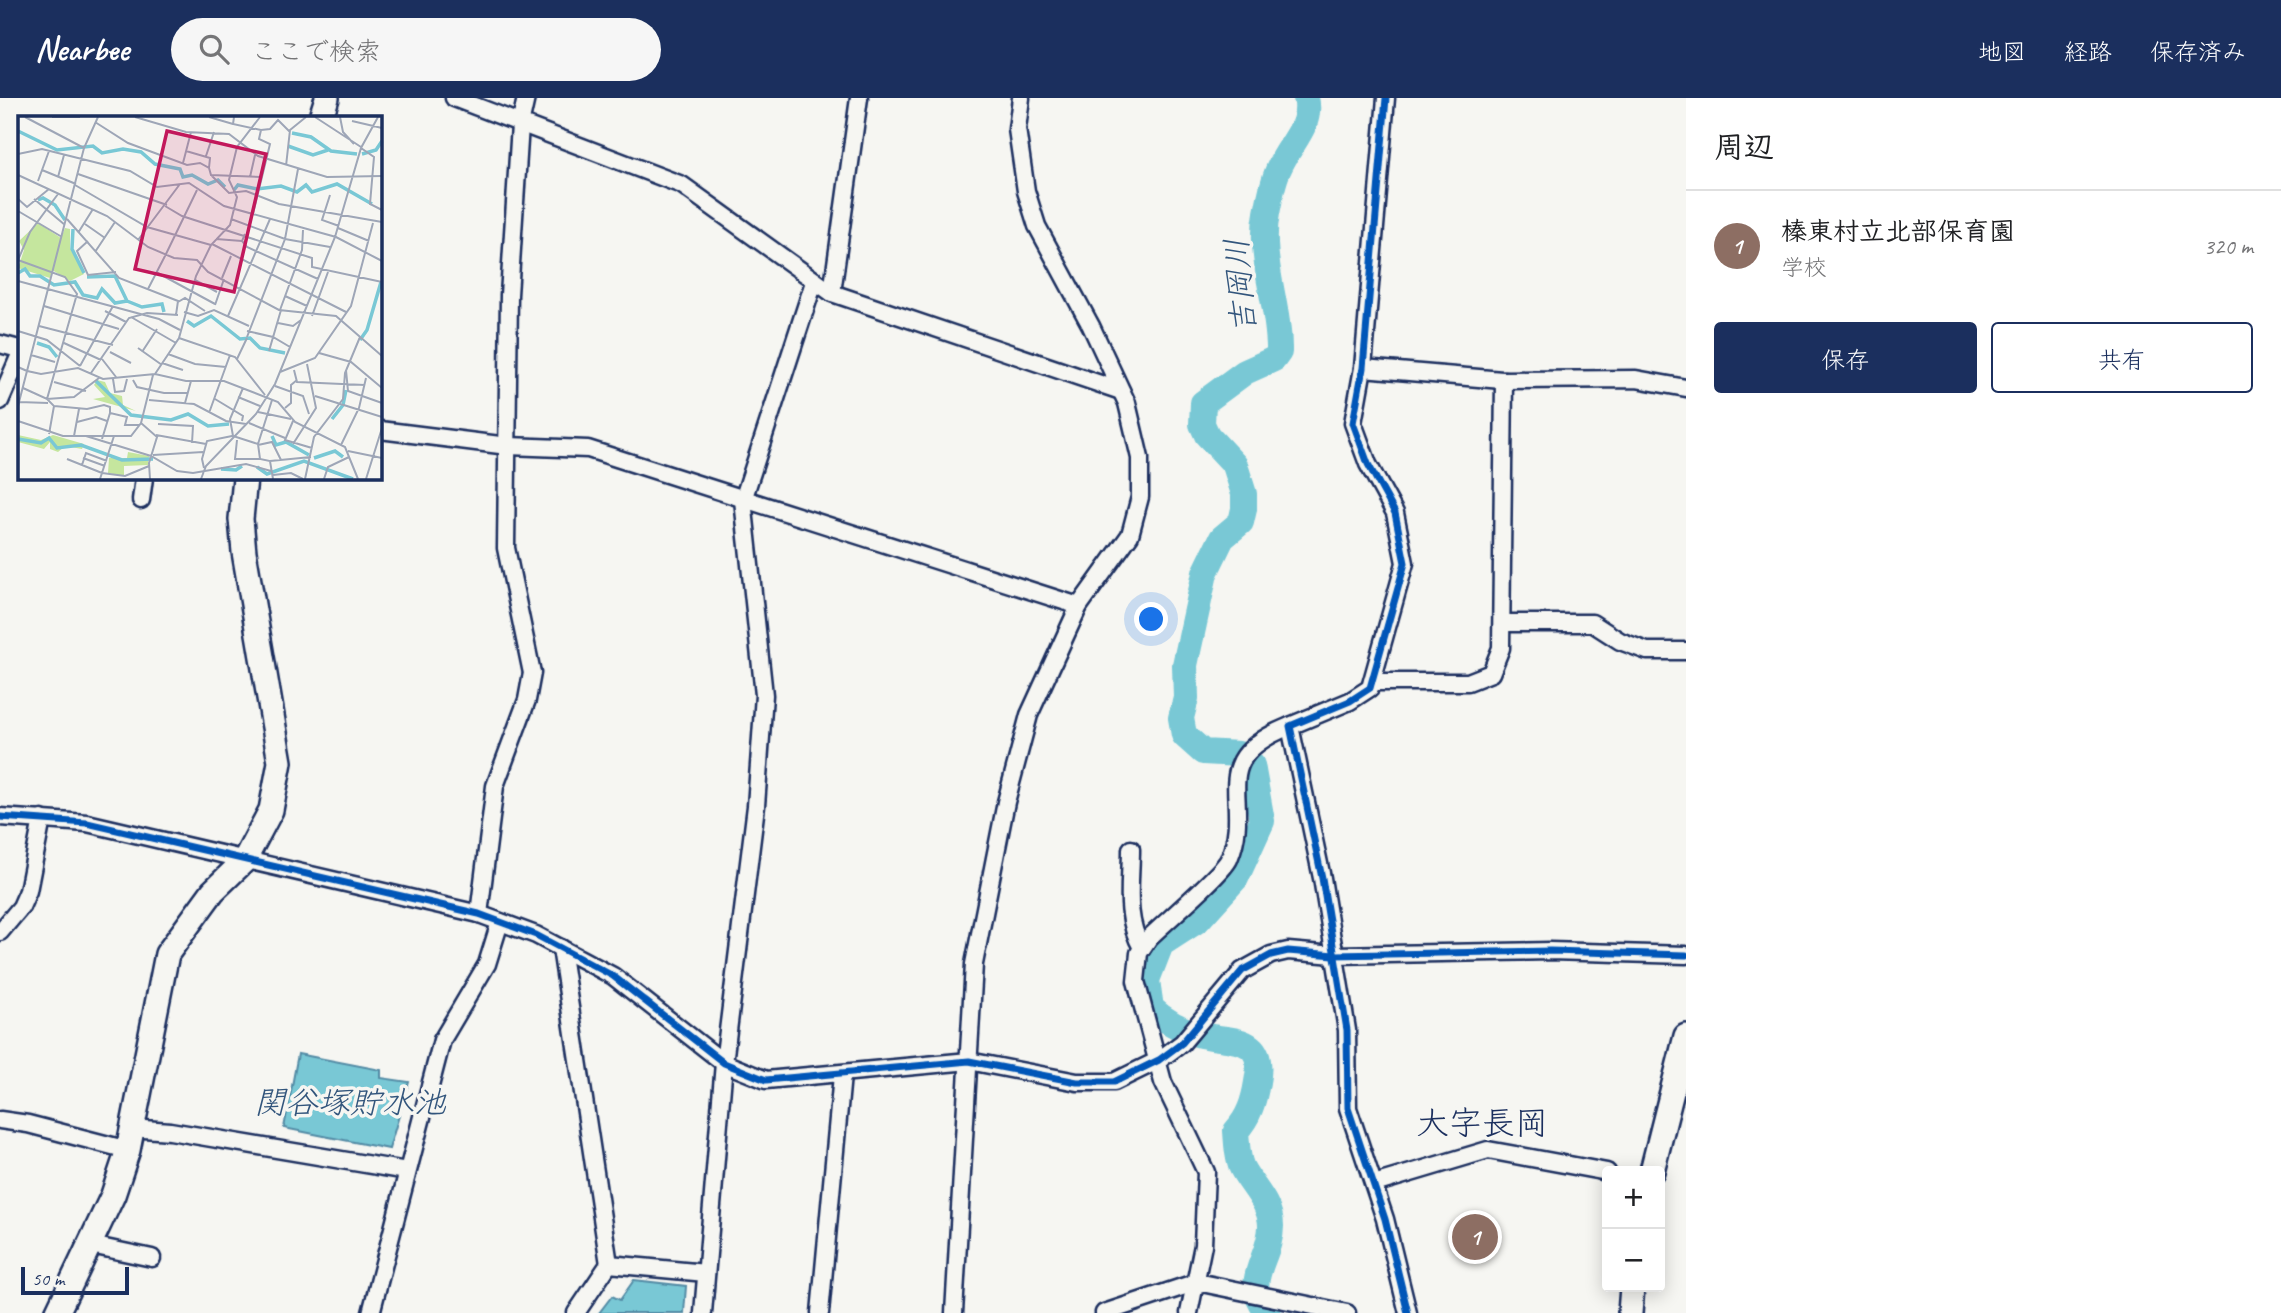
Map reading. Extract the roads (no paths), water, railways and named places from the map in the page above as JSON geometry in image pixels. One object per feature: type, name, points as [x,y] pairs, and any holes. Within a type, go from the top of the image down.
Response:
[{"type":"street","points":[[321,116],[327,98]]},
{"type":"street","points":[[454,98],[682,185],[832,293],[1121,391]]},
{"type":"street","points":[[479,914],[495,786],[527,700],[532,673],[506,548],[509,295],[520,125],[526,98]]},
{"type":"street","points":[[832,293],[859,98]]},
{"type":"street","points":[[954,1313],[974,964],[1006,802],[1029,715],[1079,606],[1130,535],[1140,497],[1140,458],[1121,391],[1091,327],[1037,226],[1019,160],[1017,128],[1021,98]]},
{"type":"street","points":[[1142,948],[1229,861],[1235,831],[1236,769],[1261,737],[1350,701],[1370,688],[1372,682],[1405,563],[1395,513],[1368,464],[1353,423],[1363,368],[1386,98]]},
{"type":"street","points":[[703,1313],[724,1063],[757,806],[764,695],[743,500],[814,282]]},
{"type":"street","points":[[0,344],[18,349]]},
{"type":"street","points":[[0,401],[18,359]]},
{"type":"street","points":[[1363,368],[1504,380],[1636,379],[1686,388]]},
{"type":"street","points":[[1372,682],[1468,682],[1491,673],[1501,648],[1504,380]]},
{"type":"street","points":[[382,430],[508,446],[588,449],[1079,606]]},
{"type":"street","points":[[141,500],[144,480]]},
{"type":"street","points":[[57,1313],[113,1195],[129,1139],[167,954],[213,891],[244,862],[271,810],[280,762],[244,552],[241,519],[246,480]]},
{"type":"street","points":[[1502,623],[1592,622],[1620,641],[1647,651],[1686,651]]},
{"type":"street","points":[[1290,726],[1347,1030],[1348,1108],[1385,1219],[1408,1313]]},
{"type":"street","points":[[0,817],[87,823],[244,862],[479,914],[561,948],[613,976],[724,1063],[766,1080],[842,1075],[969,1061],[1077,1082],[1114,1082],[1158,1060],[1182,1043],[1242,971],[1271,955],[1288,951],[1334,955],[1550,951],[1686,955]]},
{"type":"street","points":[[0,932],[21,907],[28,891],[42,819]]},
{"type":"street","points":[[1132,849],[1128,911],[1142,948],[1136,981],[1163,1082],[1206,1172],[1203,1245],[1189,1313]]},
{"type":"street","points":[[371,1313],[442,1040],[487,964],[500,922]]},
{"type":"street","points":[[561,948],[609,1264],[576,1313]]},
{"type":"street","points":[[1653,1166],[1686,1035]]},
{"type":"street","points":[[820,1313],[842,1075]]},
{"type":"street","points":[[0,1120],[129,1139],[170,1131],[407,1171]]},
{"type":"street","points":[[1374,1184],[1488,1150],[1602,1171]]},
{"type":"street","points":[[91,1245],[152,1258]]},
{"type":"street","points":[[609,1264],[706,1273]]},
{"type":"street","points":[[1104,1313],[1197,1282],[1347,1313]]},
{"type":"street","points":[[1630,1313],[1632,1292]]},
{"type":"water","name":"関谷塚貯水池","points":[[298,1054],[381,1070],[381,1078],[409,1082],[389,1149],[284,1128]]},
{"type":"water","points":[[634,1280],[686,1286],[684,1313],[599,1313],[612,1296],[620,1300]]},
{"type":"waterway","name":"吉岡川","points":[[1268,1313],[1260,1301],[1257,1280],[1270,1238],[1270,1218],[1268,1210],[1240,1164],[1236,1131],[1248,1114],[1254,1096],[1259,1066],[1256,1055],[1251,1047],[1242,1043],[1197,1034],[1167,1021],[1151,1008],[1147,980],[1161,944],[1198,920],[1236,878],[1262,821],[1252,765],[1239,754],[1203,752],[1184,735],[1181,718],[1186,698],[1185,665],[1205,573],[1222,538],[1241,522],[1244,509],[1244,494],[1235,465],[1207,435],[1202,424],[1203,403],[1245,372],[1274,359],[1279,352],[1265,230],[1278,171],[1306,117],[1306,98]]},
{"type":"place","name":"榛東村立北部保育園","points":[[1475,1237]]},
{"type":"district","name":"大字長岡","points":[[1482,1122]]}]
